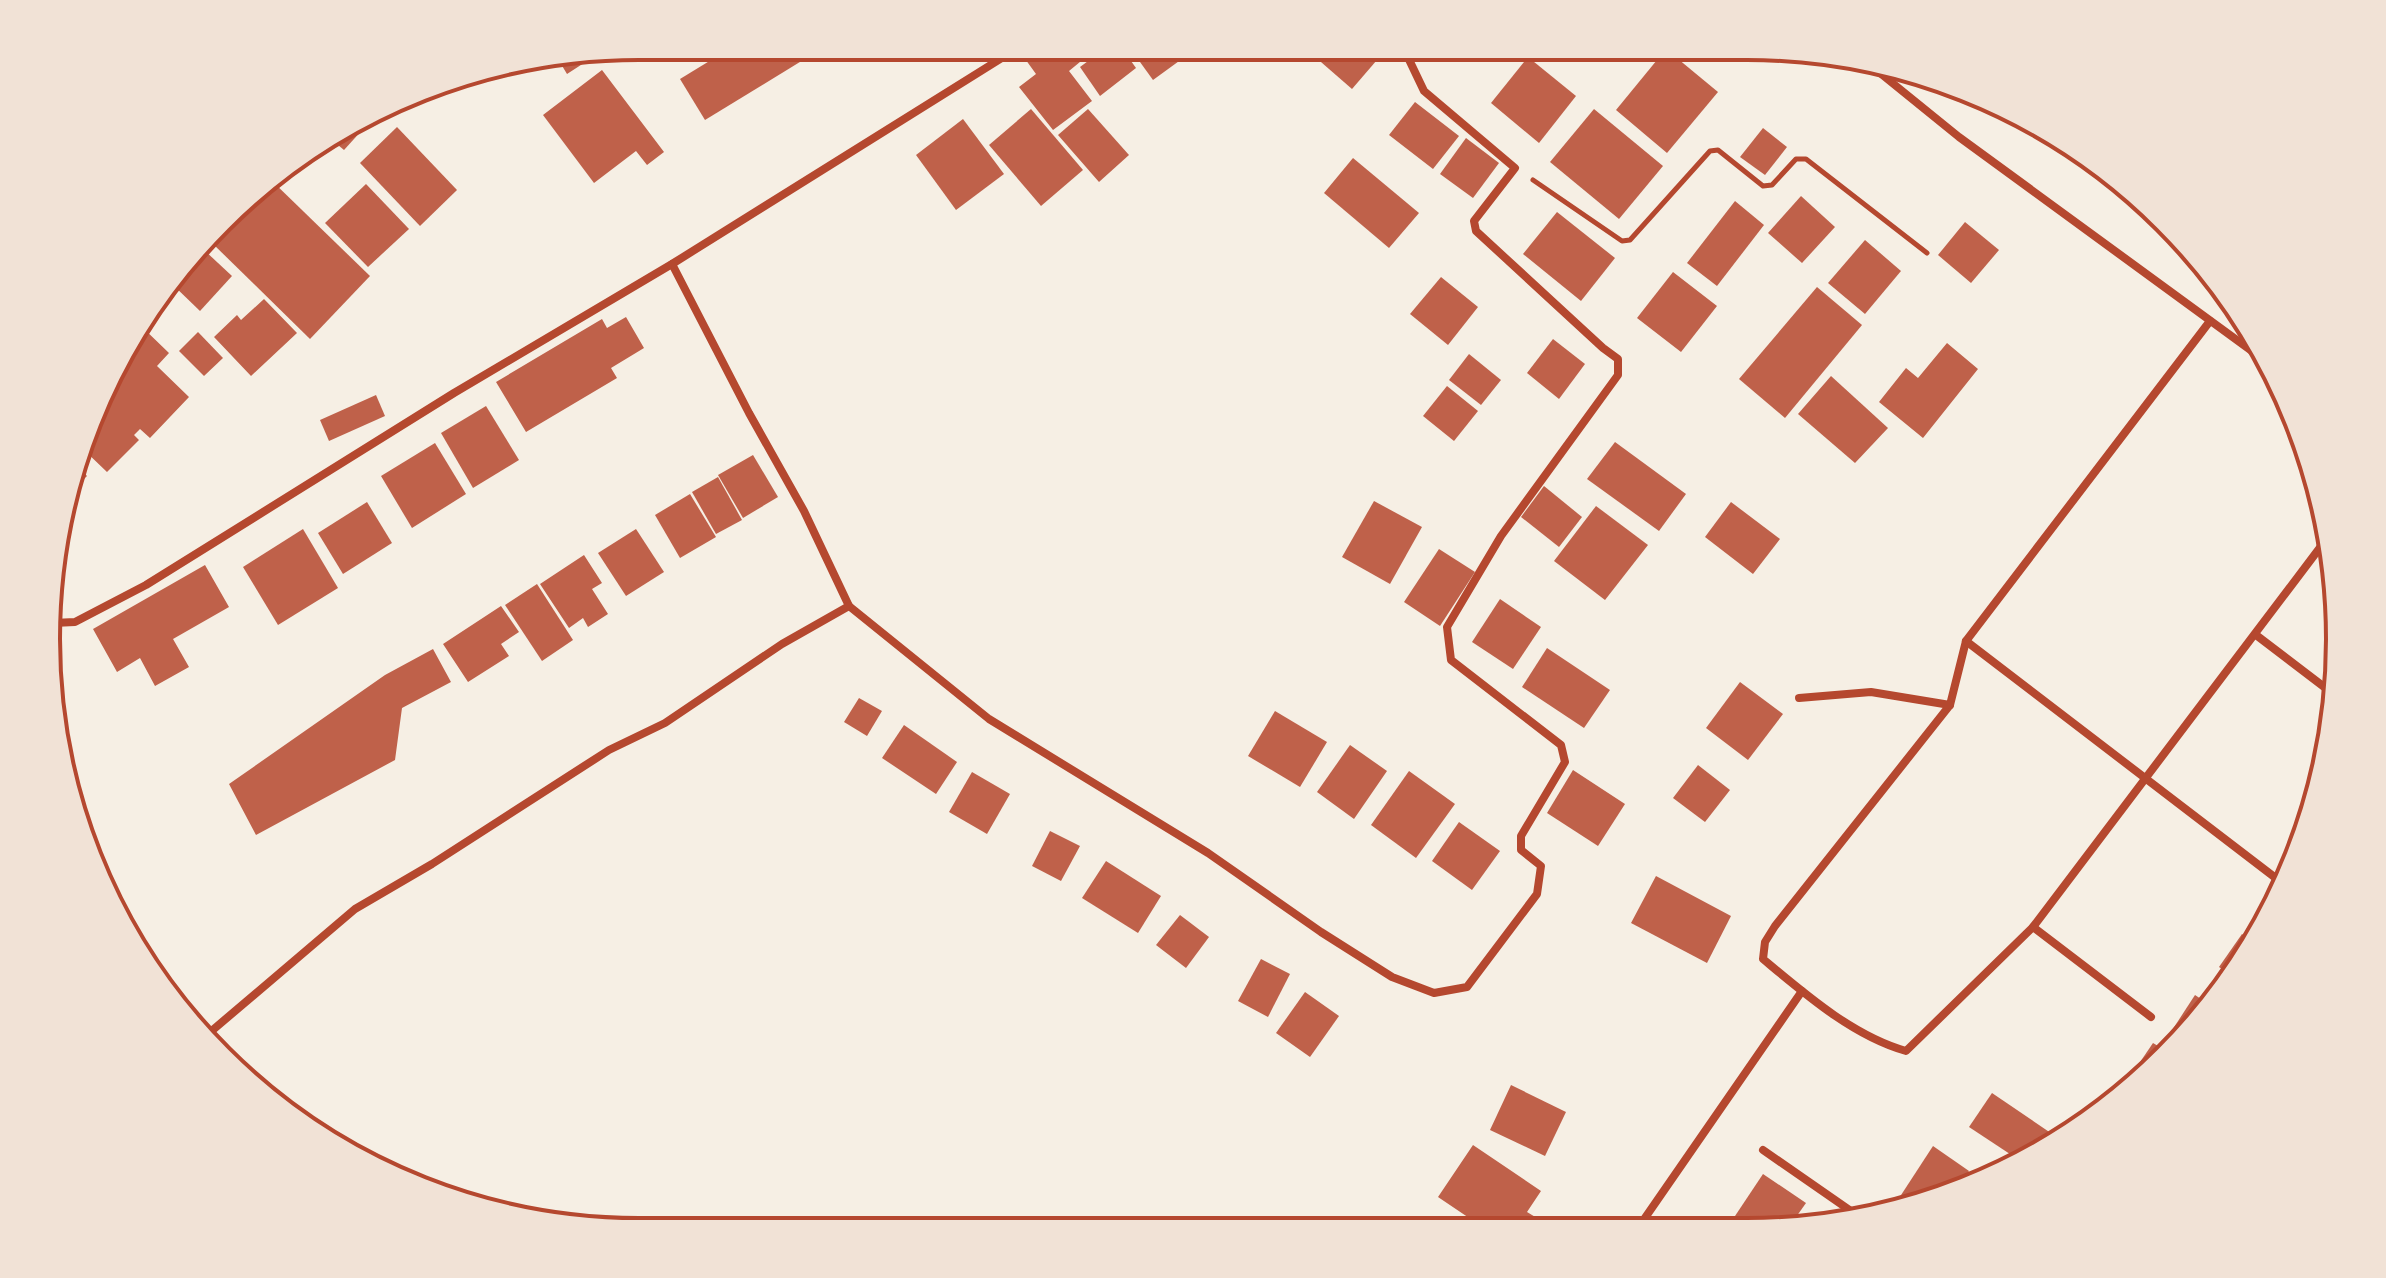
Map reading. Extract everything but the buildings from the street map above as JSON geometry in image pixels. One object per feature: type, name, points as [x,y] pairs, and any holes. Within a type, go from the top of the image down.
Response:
[{"type":"street","points":[[60,623],[75,622],[146,585],[454,393],[672,264],[999,60]]},
{"type":"street","points":[[672,264],[804,511],[849,606],[989,719],[1208,853],[1392,977],[1434,993],[1467,987],[1537,894],[1541,866],[1521,850],[1521,836],[1565,762],[1561,745],[1451,660],[1447,627],[1501,536],[1618,375],[1618,359],[1476,231],[1474,221],[1515,168],[1424,91],[1409,60]]},
{"type":"street","points":[[1885,77],[1959,137],[2246,347]]},
{"type":"street","points":[[2210,321],[1966,641],[1950,705],[1765,942],[1763,959],[1802,991],[1880,1044],[1906,1051],[2033,927],[2319,550]]},
{"type":"street","points":[[213,1030],[355,909],[432,864],[609,750],[665,723],[782,644],[849,606]]},
{"type":"street","points":[[2256,635],[2324,687]]},
{"type":"street","points":[[1966,641],[2274,877]]},
{"type":"street","points":[[1799,698],[1871,692],[1950,705]]},
{"type":"street","points":[[2033,927],[2151,1017]]},
{"type":"street","points":[[1645,1218],[1802,991]]},
{"type":"street","points":[[1763,1150],[1848,1209]]},
{"type":"path","points":[[1515,168],[1622,241],[1630,240],[1710,151],[1718,150],[1763,186],[1772,185],[1796,159],[1806,159],[1927,253]]}]
